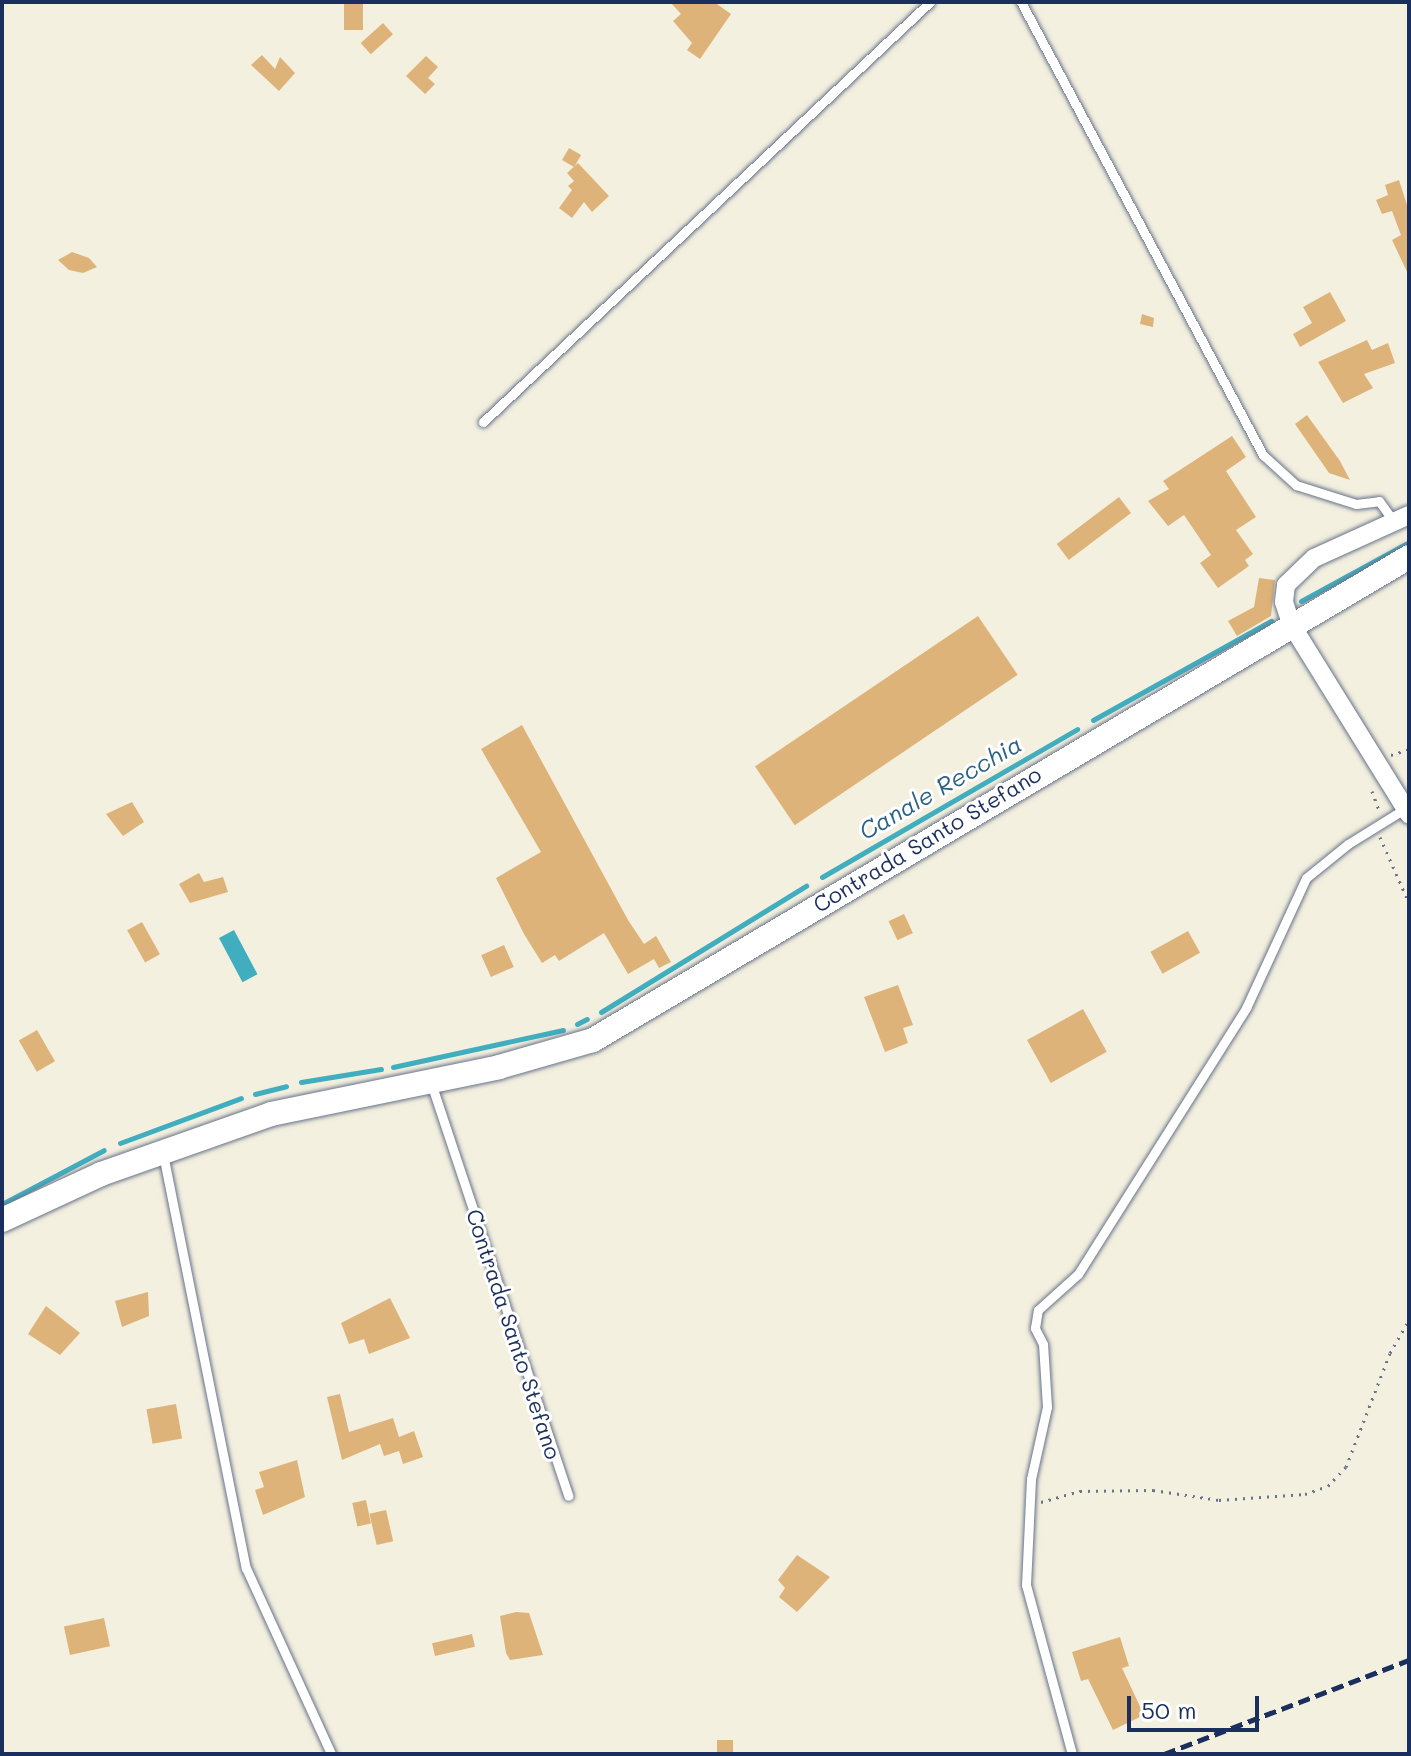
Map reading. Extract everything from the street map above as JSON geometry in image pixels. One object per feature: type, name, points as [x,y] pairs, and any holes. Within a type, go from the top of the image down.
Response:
[{"type":"street","points":[[1402,519],[1314,558],[1292,577],[1284,602],[1291,624],[1408,811]]},
{"type":"street","name":"Contrada Santo Stefano","points":[[2,1220],[162,1151],[271,1114],[499,1067],[593,1040],[1291,624],[1409,557]]},
{"type":"lane","points":[[483,422],[930,2]]},
{"type":"lane","points":[[1021,2],[1274,471],[1320,494],[1356,504],[1379,501],[1402,519]]},
{"type":"lane","points":[[1072,1754],[1026,1585],[1037,1436],[1047,1407],[1047,1367],[1035,1328],[1038,1310],[1078,1274],[1246,1008],[1306,878],[1379,823],[1408,811]]},
{"type":"lane","name":"Contrada Santo Stefano","points":[[430,1080],[568,1496]]},
{"type":"lane","points":[[162,1151],[246,1568],[331,1754]]},
{"type":"path","points":[[1367,778],[1379,823],[1409,903]]},
{"type":"path","points":[[1030,1505],[1080,1491],[1153,1490],[1219,1500],[1305,1494],[1328,1486],[1346,1467],[1390,1353],[1409,1320]]},
{"type":"water","points":[[234,930],[257,974],[242,982],[219,938]]},
{"type":"building","points":[[344,2],[363,2],[363,30],[344,30]]},
{"type":"building","points":[[670,2],[714,2],[731,14],[700,59],[687,50],[692,43],[673,21],[681,14]]},
{"type":"building","points":[[383,23],[393,34],[371,54],[361,43]]},
{"type":"building","points":[[262,55],[275,69],[280,57],[295,73],[279,91],[251,65]]},
{"type":"building","points":[[426,56],[438,67],[428,78],[435,84],[425,94],[406,76]]},
{"type":"building","points":[[569,148],[581,155],[574,167],[562,160]]},
{"type":"building","points":[[578,163],[609,196],[592,212],[584,202],[572,218],[559,208],[572,190],[568,186],[574,181],[567,173]]},
{"type":"building","points":[[1399,180],[1409,211],[1409,276],[1392,240],[1401,235],[1392,211],[1382,214],[1376,200],[1388,195],[1385,185]]},
{"type":"building","points":[[72,252],[89,258],[97,267],[83,273],[69,270],[58,260]]},
{"type":"building","points":[[1330,292],[1346,321],[1300,347],[1293,334],[1312,323],[1303,307]]},
{"type":"building","points":[[1142,314],[1154,318],[1153,327],[1140,324]]},
{"type":"building","points":[[1367,340],[1372,350],[1388,343],[1395,363],[1364,374],[1373,388],[1343,403],[1318,362]]},
{"type":"building","points":[[1307,415],[1350,480],[1329,473],[1295,424]]},
{"type":"building","points":[[1232,436],[1246,457],[1226,471],[1256,517],[1236,530],[1253,554],[1245,560],[1249,566],[1218,588],[1200,563],[1211,555],[1184,515],[1168,526],[1148,501],[1169,489],[1163,481]]},
{"type":"building","points":[[1119,497],[1131,513],[1069,560],[1057,544]]},
{"type":"building","points":[[1259,578],[1275,580],[1271,616],[1237,636],[1228,621],[1254,607]]},
{"type":"building","points":[[978,616],[1018,675],[795,825],[755,766]]},
{"type":"building","points":[[522,725],[628,920],[644,944],[656,936],[671,962],[659,968],[654,959],[628,974],[604,933],[559,961],[555,955],[542,963],[496,878],[541,852],[481,749]]},
{"type":"building","points":[[132,802],[144,822],[123,836],[106,814]]},
{"type":"building","points":[[199,873],[204,882],[223,877],[228,892],[190,903],[179,884]]},
{"type":"building","points":[[904,914],[913,933],[897,940],[889,921]]},
{"type":"building","points":[[142,922],[160,954],[145,963],[127,930]]},
{"type":"building","points":[[1188,931],[1200,953],[1163,974],[1150,952]]},
{"type":"building","points":[[504,945],[514,967],[491,977],[481,955]]},
{"type":"building","points":[[898,985],[913,1025],[903,1028],[908,1043],[885,1052],[864,997]]},
{"type":"building","points":[[1083,1009],[1107,1052],[1051,1083],[1027,1040]]},
{"type":"building","points":[[37,1030],[55,1061],[37,1072],[19,1040]]},
{"type":"building","points":[[148,1292],[149,1316],[122,1327],[115,1301]]},
{"type":"building","points":[[390,1298],[410,1338],[369,1354],[364,1339],[349,1344],[341,1323]]},
{"type":"building","points":[[46,1306],[80,1333],[60,1355],[28,1334]]},
{"type":"building","points":[[340,1394],[349,1432],[393,1418],[399,1437],[414,1431],[423,1457],[403,1464],[399,1451],[384,1456],[380,1444],[342,1460],[327,1397]]},
{"type":"building","points":[[176,1404],[182,1438],[153,1444],[146,1409]]},
{"type":"building","points":[[297,1460],[305,1497],[263,1515],[255,1490],[264,1487],[259,1472]]},
{"type":"building","points":[[366,1500],[371,1523],[357,1526],[352,1503]]},
{"type":"building","points":[[386,1510],[393,1541],[377,1545],[369,1514]]},
{"type":"building","points":[[797,1555],[830,1577],[797,1612],[779,1597],[785,1588],[778,1580]]},
{"type":"building","points":[[529,1613],[543,1655],[510,1660],[500,1616]]},
{"type":"building","points":[[104,1618],[110,1646],[70,1655],[64,1627]]},
{"type":"building","points":[[472,1634],[475,1647],[435,1656],[432,1643]]},
{"type":"building","points":[[1120,1637],[1129,1666],[1122,1668],[1144,1715],[1113,1730],[1088,1679],[1081,1681],[1072,1652]]},
{"type":"building","points":[[717,1740],[733,1740],[733,1754],[717,1754]]},
{"type":"waterway","name":"Canale Recchia","points":[[1301,601],[1409,542]]},
{"type":"waterway","name":"Canale Recchia","points":[[1093,720],[1271,621]]},
{"type":"waterway","name":"Canale Recchia","points":[[822,877],[1077,729]]},
{"type":"waterway","name":"Canale Recchia","points":[[601,1012],[806,886]]},
{"type":"waterway","name":"Canale Recchia","points":[[577,1024],[587,1019]]},
{"type":"waterway","name":"Canale Recchia","points":[[393,1067],[563,1030]]},
{"type":"waterway","name":"Canale Recchia","points":[[301,1082],[381,1069]]},
{"type":"waterway","name":"Canale Recchia","points":[[255,1094],[286,1086]]},
{"type":"waterway","name":"Canale Recchia","points":[[120,1143],[241,1098]]},
{"type":"waterway","name":"Canale Recchia","points":[[2,1204],[104,1150]]},
{"type":"railway","points":[[1164,1754],[1409,1660]]}]
